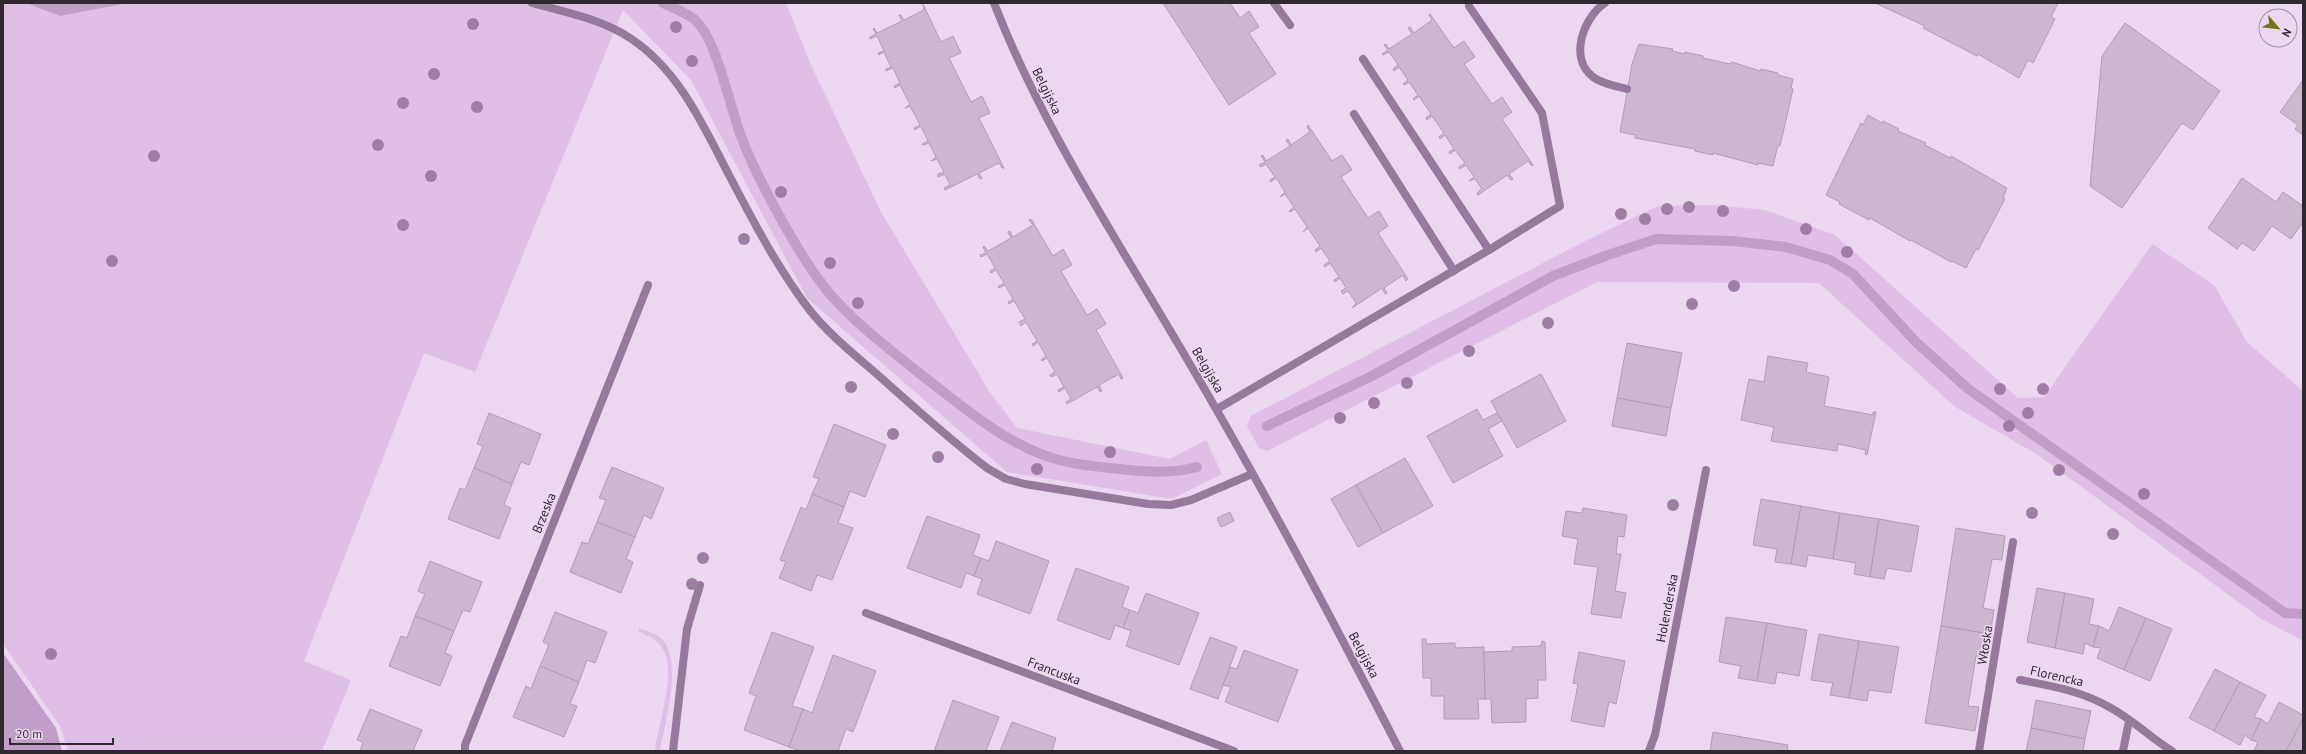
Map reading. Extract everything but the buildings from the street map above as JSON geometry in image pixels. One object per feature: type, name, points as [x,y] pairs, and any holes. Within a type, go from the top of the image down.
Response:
[{"type":"street","points":[[532,3],[605,26],[629,37],[652,56],[682,88],[703,124],[774,257],[810,310],[853,353],[987,468],[1006,479],[1025,484],[1148,504],[1171,505],[1191,500],[1252,474]]},
{"type":"street","name":"Belgijska","points":[[994,3],[1025,73],[1081,183],[1131,262],[1216,408],[1313,583],[1400,751]]},
{"type":"street","points":[[1274,3],[1290,25]]},
{"type":"street","points":[[1605,3],[1596,8],[1584,28],[1580,50],[1583,66],[1592,76],[1604,82],[1627,89]]},
{"type":"street","points":[[1216,408],[1490,250],[1560,206],[1542,113],[1469,6]]},
{"type":"street","points":[[1363,59],[1490,250]]},
{"type":"street","points":[[1354,114],[1454,271]]},
{"type":"street","name":"Brzeska","points":[[465,751],[465,745],[648,285]]},
{"type":"street","name":"Holenderska","points":[[1650,751],[1655,735],[1706,470]]},
{"type":"street","name":"Włoska","points":[[1980,751],[2013,542]]},
{"type":"street","points":[[673,751],[687,630],[700,585]]},
{"type":"street","name":"Francuska","points":[[866,613],[1234,751]]},
{"type":"street","name":"Florencka","points":[[2020,680],[2084,694],[2112,708],[2172,751]]},
{"type":"street","points":[[2123,751],[2129,721]]},
{"type":"shaded area","points":[[3,3],[786,3],[812,67],[881,212],[989,391],[1017,428],[1170,459],[1206,440],[1222,474],[1172,499],[1007,472],[807,298],[691,80],[623,10],[475,372],[424,353],[304,661],[351,680],[322,751],[68,751],[60,726],[3,644]]},
{"type":"shaded area","points":[[26,3],[127,3],[60,16]]},
{"type":"shaded area","points":[[1714,205],[1765,210],[1835,235],[2018,398],[2044,397],[2152,244],[2214,285],[2247,342],[2303,391],[2303,641],[2260,618],[2038,455],[1954,406],[1819,283],[1597,282],[1267,451],[1259,448],[1247,426],[1251,416],[1585,241],[1658,206]]},
{"type":"shaded area","points":[[639,628],[653,633],[661,638],[668,648],[671,661],[672,676],[669,709],[660,751],[655,751],[668,682],[666,656],[659,643],[638,631]]},
{"type":"shaded area","points":[[3,653],[56,728],[62,751],[3,751]]},
{"type":"waterway","points":[[663,3],[694,19],[702,28],[710,41],[716,57],[748,154],[786,229],[807,263],[830,294],[873,335],[967,410],[1001,434],[1037,452],[1071,463],[1149,472],[1178,471],[1197,467]]},
{"type":"waterway","points":[[1267,426],[1372,376],[1553,276],[1605,256],[1656,239],[1732,241],[1786,247],[1830,260],[1853,274],[1916,342],[1967,388],[2285,613],[2303,614]]}]
